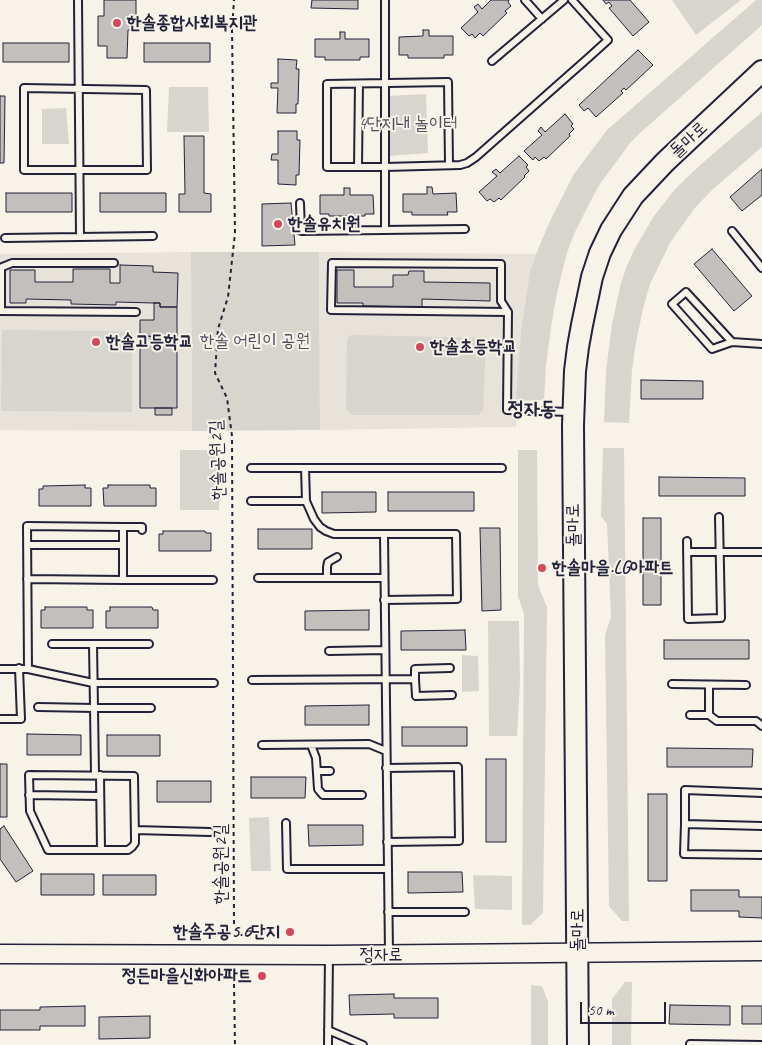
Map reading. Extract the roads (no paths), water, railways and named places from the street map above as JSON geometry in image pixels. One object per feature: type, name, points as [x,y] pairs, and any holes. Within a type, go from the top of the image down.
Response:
[{"type":"main road","name":"돌마로","points":[[578,1045],[574,412],[576,359],[582,325],[592,277],[600,253],[611,230],[633,196],[665,162],[762,71]]},
{"type":"street","name":"정자로","points":[[0,954],[329,955],[762,951]]},
{"type":"lane","points":[[78,0],[80,237]]},
{"type":"lane","points":[[385,0],[385,230]]},
{"type":"lane","points":[[525,0],[542,19]]},
{"type":"lane","points":[[492,61],[564,0]]},
{"type":"lane","points":[[450,165],[448,82],[327,84],[327,167],[460,165],[467,163],[608,40],[572,0]]},
{"type":"lane","points":[[358,167],[359,84]]},
{"type":"lane","points":[[24,88],[79,88],[146,90],[147,170],[24,170],[24,88]]},
{"type":"lane","points":[[300,203],[301,231],[465,229]]},
{"type":"lane","points":[[732,231],[762,268]]},
{"type":"lane","points":[[5,238],[153,236]]},
{"type":"lane","points":[[114,263],[12,263],[0,268],[0,310],[136,312]]},
{"type":"lane","points":[[508,312],[331,310],[332,263],[501,264],[501,301],[508,312],[506,410],[574,412]]},
{"type":"lane","points":[[732,342],[685,289],[672,304],[712,349],[732,342],[762,344]]},
{"type":"lane","points":[[251,468],[502,468]]},
{"type":"lane","points":[[305,468],[306,502],[314,519],[326,531],[334,534],[456,534],[457,599],[384,600]]},
{"type":"lane","points":[[251,502],[306,502]]},
{"type":"lane","points":[[687,541],[688,619],[721,618],[719,517]]},
{"type":"lane","points":[[28,669],[27,526],[142,527],[142,530]]},
{"type":"lane","points":[[122,527],[123,580]]},
{"type":"lane","points":[[384,534],[389,954]]},
{"type":"lane","points":[[27,545],[123,545]]},
{"type":"lane","points":[[687,552],[762,552]]},
{"type":"lane","points":[[327,578],[328,562],[337,558]]},
{"type":"lane","points":[[258,578],[384,578]]},
{"type":"lane","points":[[27,579],[213,580]]},
{"type":"lane","points":[[52,644],[148,644]]},
{"type":"lane","points":[[93,644],[93,683],[100,796],[101,850]]},
{"type":"lane","points":[[329,651],[385,650]]},
{"type":"lane","points":[[0,719],[21,719],[19,668]]},
{"type":"lane","points":[[450,668],[415,669],[416,696],[452,696]]},
{"type":"lane","points":[[0,669],[28,669],[93,683],[214,683]]},
{"type":"lane","points":[[252,680],[415,679]]},
{"type":"lane","points":[[672,684],[746,686]]},
{"type":"lane","points":[[709,685],[709,715]]},
{"type":"lane","points":[[38,707],[151,708]]},
{"type":"lane","points":[[690,715],[709,715],[717,721],[756,721],[762,726]]},
{"type":"lane","points":[[262,745],[369,744],[386,751]]},
{"type":"lane","points":[[311,745],[316,758],[318,789],[323,795],[362,795]]},
{"type":"lane","points":[[386,768],[458,767],[459,841],[387,842]]},
{"type":"lane","points":[[318,771],[330,771]]},
{"type":"lane","points":[[30,775],[98,775],[134,776],[135,843],[128,850],[48,850],[30,811],[30,775]]},
{"type":"lane","points":[[762,793],[685,790],[684,854],[762,856]]},
{"type":"lane","points":[[29,795],[100,796]]},
{"type":"lane","points":[[286,823],[286,869],[388,869]]},
{"type":"lane","points":[[685,824],[762,826]]},
{"type":"lane","points":[[135,830],[210,832]]},
{"type":"lane","points":[[388,912],[465,912]]},
{"type":"lane","points":[[328,1045],[329,955]]},
{"type":"lane","points":[[328,1030],[363,1045]]},
{"type":"lane","points":[[690,1045],[762,1045]]},
{"type":"place","name":"한솔종합사회복지관","points":[[117,23]]},
{"type":"place","name":"한솔유치원","points":[[278,224]]},
{"type":"place","name":"한솔고등학교","points":[[96,342]]},
{"type":"place","name":"한솔초등학교","points":[[420,347]]},
{"type":"place","name":"한솔마을.LG아파트","points":[[542,568]]},
{"type":"place","name":"한솔주공5.6단지","points":[[290,932]]},
{"type":"place","name":"정든마을신화아파트","points":[[262,976]]},
{"type":"district","name":"정자동","points":[[532,410]]},
{"type":"park label","name":"4단지내 놀이터","points":[[408,124]]},
{"type":"park label","name":"한솔 어린이 공원","points":[[255,341]]}]
